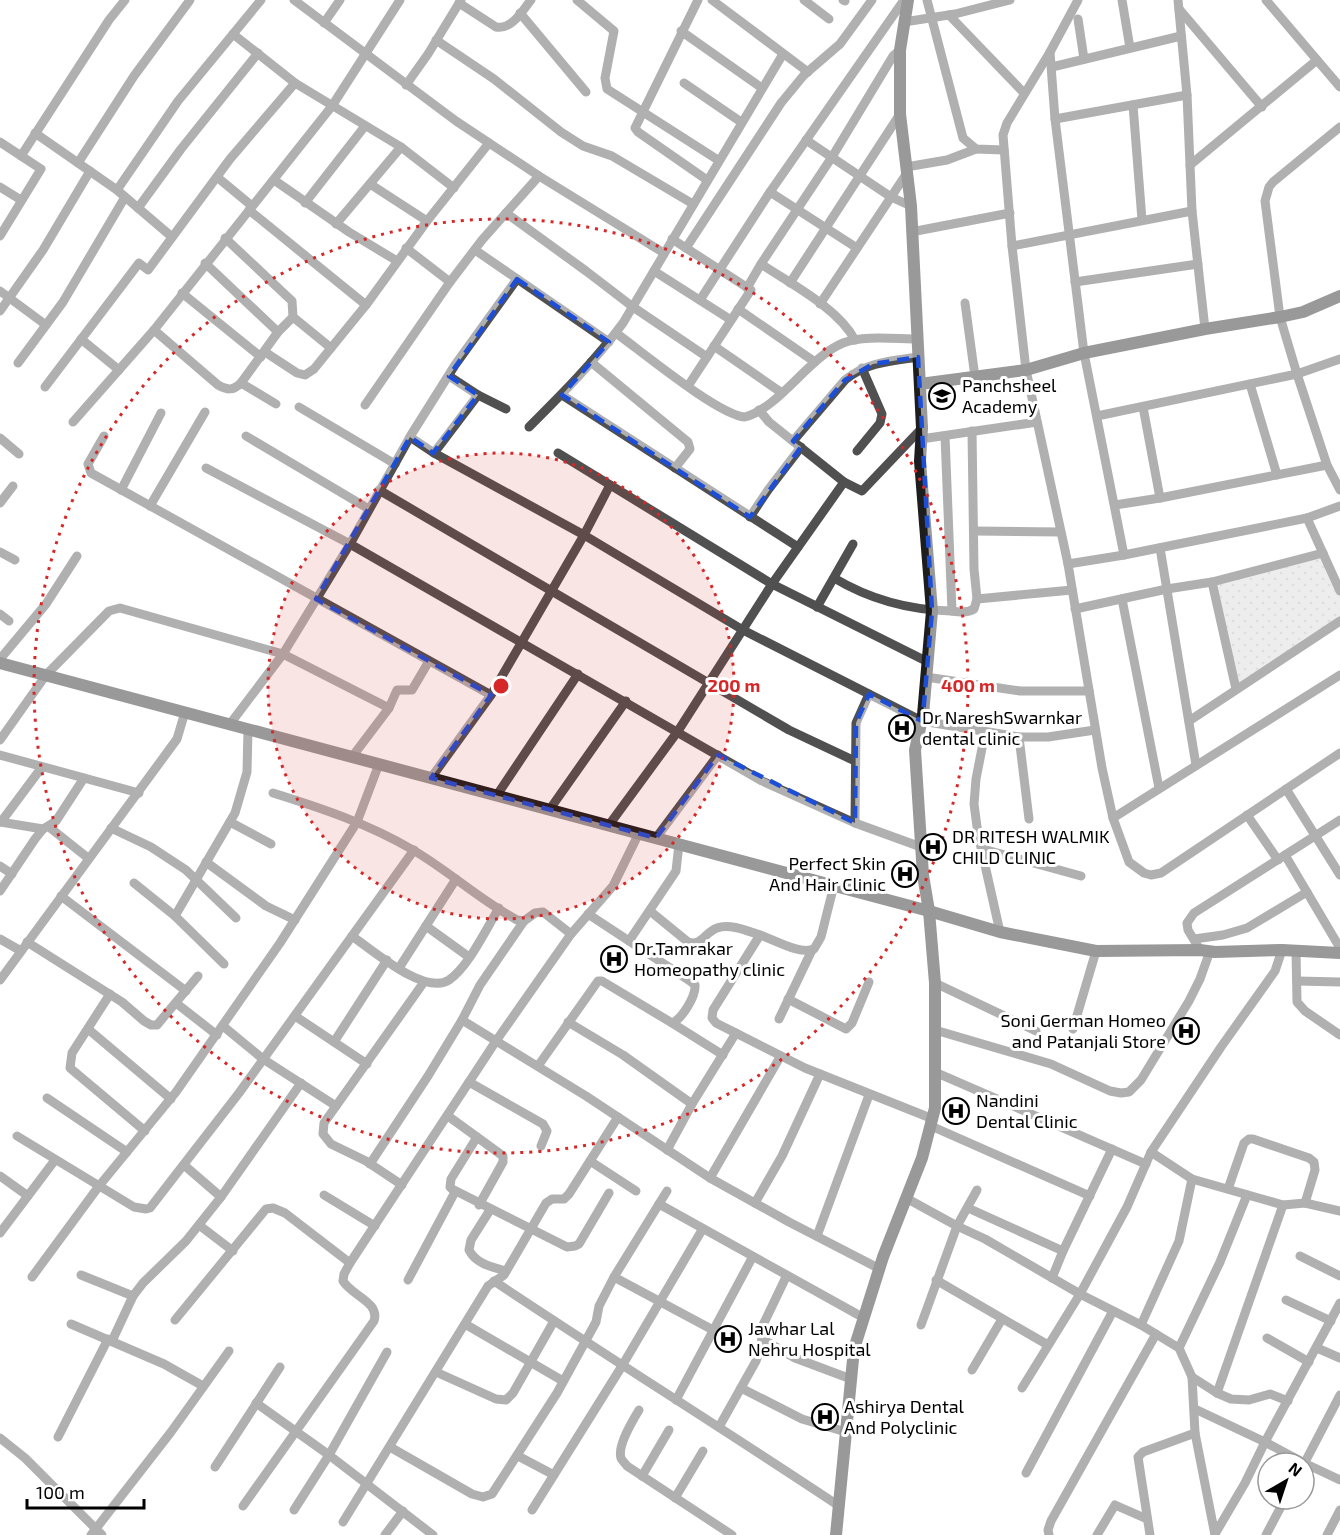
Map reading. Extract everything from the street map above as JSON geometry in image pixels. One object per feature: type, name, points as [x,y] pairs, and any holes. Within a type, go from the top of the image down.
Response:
[{"type":"street","points":[[21,156],[124,0]]},
{"type":"street","points":[[78,163],[134,76],[190,0]]},
{"type":"street","points":[[117,190],[178,101],[261,0]]},
{"type":"street","points":[[294,0],[406,85],[489,143],[664,253]]},
{"type":"street","points":[[324,23],[340,0]]},
{"type":"street","points":[[73,422],[154,330],[332,106],[400,0]]},
{"type":"street","points":[[406,85],[460,2],[496,27],[501,28],[510,24],[531,0]]},
{"type":"street","points":[[577,0],[614,31],[605,78],[607,89],[718,160]]},
{"type":"street","points":[[698,0],[635,126],[638,132],[707,180]]},
{"type":"street","points":[[712,0],[808,72]]},
{"type":"street","points":[[804,0],[815,3],[829,19]]},
{"type":"street","points":[[686,248],[781,103],[808,72],[840,44],[872,0]]},
{"type":"street","points":[[836,1535],[854,1348],[880,1269],[922,1158],[936,1108],[935,983],[929,910],[923,875],[915,750],[922,721],[932,611],[920,461],[922,434],[911,206],[900,114],[900,50],[906,0]]},
{"type":"street","points":[[700,300],[770,192],[906,0]]},
{"type":"street","points":[[927,0],[961,130],[967,142],[976,149]]},
{"type":"street","points":[[904,22],[949,15],[1010,0]]},
{"type":"street","points":[[1078,0],[1007,123],[1003,135],[1012,246],[1026,370],[1068,564],[1095,730],[1113,818],[1129,862],[1135,869],[1151,875],[1161,873],[1340,753]]},
{"type":"street","points":[[1122,0],[1130,48]]},
{"type":"street","points":[[1266,0],[1340,87]]},
{"type":"street","points":[[1178,5],[1262,107]]},
{"type":"street","points":[[1178,5],[1186,95],[1192,211],[1205,329]]},
{"type":"street","points":[[520,13],[586,92]]},
{"type":"street","points":[[949,15],[1024,93]]},
{"type":"street","points":[[1078,19],[1084,59]]},
{"type":"street","points":[[681,31],[762,88]]},
{"type":"street","points":[[233,34],[295,82],[401,147],[454,188]]},
{"type":"street","points":[[1052,67],[1181,36]]},
{"type":"street","points":[[436,40],[494,79],[583,147],[612,156],[693,204]]},
{"type":"street","points":[[747,288],[832,157],[893,56],[900,50]]},
{"type":"street","points":[[1050,52],[1055,119],[1084,353],[1124,555]]},
{"type":"street","points":[[138,208],[180,149],[258,53]]},
{"type":"street","points":[[530,428],[609,342],[633,308],[718,160],[783,54]]},
{"type":"street","points":[[1190,165],[1317,60]]},
{"type":"street","points":[[45,387],[139,262],[148,270],[217,177],[295,82]]},
{"type":"street","points":[[684,83],[741,122]]},
{"type":"street","points":[[1055,119],[1186,95]]},
{"type":"street","points":[[1133,105],[1142,220]]},
{"type":"street","points":[[790,284],[900,114]]},
{"type":"street","points":[[305,203],[365,126]]},
{"type":"street","points":[[1340,127],[1273,182],[1265,201],[1280,317],[1327,465],[1340,490]]},
{"type":"street","points":[[35,133],[117,190],[172,237]]},
{"type":"street","points":[[806,141],[891,197],[911,206]]},
{"type":"street","points":[[0,142],[40,168],[0,236]]},
{"type":"street","points":[[182,293],[263,354],[305,375],[314,369],[366,305],[406,248],[489,143]]},
{"type":"street","points":[[336,224],[401,147]]},
{"type":"street","points":[[820,304],[907,170],[947,160],[976,149],[1004,150]]},
{"type":"street","points":[[0,311],[43,250],[90,171]]},
{"type":"street","points":[[365,405],[450,282],[539,176]]},
{"type":"street","points":[[217,177],[250,208],[366,305]]},
{"type":"street","points":[[274,180],[336,224],[397,261]]},
{"type":"street","points":[[370,183],[427,221]]},
{"type":"street","points":[[0,187],[21,200]]},
{"type":"street","points":[[770,192],[857,248]]},
{"type":"street","points":[[18,363],[63,302],[125,197]]},
{"type":"street","points":[[1012,246],[1192,211]]},
{"type":"street","points":[[506,213],[633,308],[707,357]]},
{"type":"street","points":[[911,232],[1010,213]]},
{"type":"street","points":[[225,238],[292,301],[293,317],[331,348]]},
{"type":"street","points":[[672,239],[751,290],[688,386]]},
{"type":"street","points":[[406,248],[450,282]]},
{"type":"street","points":[[475,250],[609,342]]},
{"type":"street","points":[[206,263],[278,332]]},
{"type":"street","points":[[761,264],[848,326],[855,340]]},
{"type":"street","points":[[1075,282],[1198,264]]},
{"type":"street","points":[[654,271],[731,320]]},
{"type":"street","points":[[230,724],[283,654],[350,544],[412,434],[449,376],[517,279]]},
{"type":"street","points":[[0,291],[46,325]]},
{"type":"street","points":[[920,384],[1026,370],[1084,353],[1280,317],[1303,312],[1340,296]]},
{"type":"street","points":[[965,303],[975,377]]},
{"type":"street","points":[[738,309],[815,362]]},
{"type":"street","points":[[154,330],[218,385],[230,390],[242,383],[278,332],[293,317]]},
{"type":"street","points":[[616,333],[688,386],[739,417],[749,416],[759,410],[782,393],[815,362],[842,343],[855,340],[917,339]]},
{"type":"street","points":[[81,339],[119,369]]},
{"type":"street","points":[[714,346],[782,393]]},
{"type":"street","points":[[750,517],[797,444],[845,380],[862,368],[918,357]]},
{"type":"street","points":[[1097,416],[1297,374],[1340,359]]},
{"type":"street","points":[[591,362],[690,444],[688,453],[677,469]]},
{"type":"street","points":[[856,451],[880,423],[882,414],[862,368]]},
{"type":"street","points":[[449,376],[478,395],[506,409]]},
{"type":"street","points":[[242,383],[276,404]]},
{"type":"street","points":[[1250,384],[1277,475]]},
{"type":"street","points":[[436,451],[478,395]]},
{"type":"street","points":[[562,395],[798,547]]},
{"type":"street","points":[[299,407],[395,464]]},
{"type":"street","points":[[1143,407],[1160,498]]},
{"type":"street","points":[[759,410],[769,422],[844,482],[862,491],[922,434],[945,436],[1037,422]]},
{"type":"street","points":[[150,506],[205,412]]},
{"type":"street","points":[[121,490],[161,413]]},
{"type":"street","points":[[834,578],[848,587],[884,601],[932,611],[971,611],[977,599],[974,569],[972,432]]},
{"type":"street","points":[[412,434],[436,451],[584,535],[743,630],[922,721],[1019,737],[1048,737],[1095,730]]},
{"type":"street","points":[[104,436],[88,465],[92,473],[491,695]]},
{"type":"street","points":[[246,436],[369,509]]},
{"type":"street","points":[[945,436],[952,611]]},
{"type":"street","points":[[0,438],[19,454]]},
{"type":"street","points":[[558,453],[772,584],[928,662]]},
{"type":"street","points":[[1115,505],[1327,465]]},
{"type":"street","points":[[206,468],[350,544],[762,781],[855,823],[921,847]]},
{"type":"street","points":[[609,825],[678,731],[772,584],[844,482]]},
{"type":"street","points":[[431,778],[491,695],[584,535],[610,485]]},
{"type":"street","points":[[1,499],[13,486]]},
{"type":"street","points":[[379,490],[789,730],[855,761]]},
{"type":"street","points":[[1068,564],[1307,518],[1340,506]]},
{"type":"street","points":[[1307,518],[1340,591]]},
{"type":"street","points":[[974,531],[1060,532]]},
{"type":"street","points":[[817,606],[853,544]]},
{"type":"street","points":[[1160,548],[1196,765]]},
{"type":"street","points":[[0,552],[15,560]]},
{"type":"street","points":[[1075,609],[1167,589],[1212,582],[1323,553]]},
{"type":"street","points":[[77,556],[46,604],[0,661],[929,910],[1000,932],[1096,951],[1201,947],[1340,953]]},
{"type":"street","points":[[1212,582],[1236,689]]},
{"type":"street","points":[[977,599],[1072,590]]},
{"type":"street","points":[[1122,598],[1159,788]]},
{"type":"street","points":[[0,740],[46,675],[109,611],[120,608],[283,654],[389,708]]},
{"type":"street","points":[[0,614],[9,621]]},
{"type":"street","points":[[1189,721],[1340,621]]},
{"type":"street","points":[[352,757],[389,708],[397,690],[410,691],[414,688],[429,661]]},
{"type":"street","points":[[497,795],[578,674]]},
{"type":"street","points":[[1113,818],[1340,675]]},
{"type":"street","points":[[926,677],[1020,691],[1089,691]]},
{"type":"street","points":[[855,823],[856,723],[869,694]]},
{"type":"street","points":[[550,810],[626,702]]},
{"type":"street","points":[[0,980],[177,739],[185,712]]},
{"type":"street","points":[[175,916],[230,822],[239,802],[247,772],[248,729]]},
{"type":"street","points":[[985,733],[976,779],[974,804],[978,834],[1000,932]]},
{"type":"street","points":[[1019,737],[1029,819]]},
{"type":"street","points":[[656,838],[718,754]]},
{"type":"street","points":[[0,755],[138,793]]},
{"type":"street","points":[[32,1277],[99,1186],[171,1099],[220,1031],[295,920],[357,822],[379,764]]},
{"type":"street","points":[[42,767],[1,822],[46,828],[88,858]]},
{"type":"street","points":[[0,891],[46,828],[56,821],[84,778]]},
{"type":"street","points":[[1286,789],[1340,875]]},
{"type":"street","points":[[273,793],[357,822],[414,850],[517,920],[524,921]]},
{"type":"street","points":[[1247,815],[1307,892],[1340,948]]},
{"type":"street","points":[[935,1030],[1051,1064],[1110,1091],[1129,1092],[1141,1080],[1200,979],[1201,947],[1188,930],[1189,918],[1340,820]]},
{"type":"street","points":[[230,822],[271,844]]},
{"type":"street","points":[[111,828],[151,847],[196,878],[236,918]]},
{"type":"street","points":[[243,1506],[376,1316],[373,1307],[353,1293],[344,1281],[344,1274],[350,1263],[496,1041],[571,934],[614,886],[639,833]]},
{"type":"street","points":[[629,941],[676,871],[679,844]]},
{"type":"street","points":[[983,849],[1081,876]]},
{"type":"street","points":[[17,1136],[134,1207],[146,1209],[154,1204],[295,1016],[414,850]]},
{"type":"street","points":[[206,862],[266,906],[295,920]]},
{"type":"street","points":[[0,866],[12,874]]},
{"type":"street","points":[[399,968],[456,879]]},
{"type":"street","points":[[134,883],[175,916],[224,964]]},
{"type":"street","points":[[779,1019],[812,950],[821,937],[834,885]]},
{"type":"street","points":[[1201,947],[1223,935],[1247,928],[1307,892]]},
{"type":"street","points":[[60,896],[186,991]]},
{"type":"street","points":[[352,936],[424,982],[438,984],[446,982],[463,966],[499,908]]},
{"type":"street","points":[[650,911],[693,944],[700,942],[710,931],[722,927],[812,950]]},
{"type":"street","points":[[370,1164],[462,1020],[480,984],[524,921],[535,913],[543,912],[571,934]]},
{"type":"street","points":[[588,914],[695,985],[695,991],[679,1018],[672,1023]]},
{"type":"street","points":[[426,926],[469,957]]},
{"type":"street","points":[[760,935],[711,1015],[716,1023],[780,1056],[1090,1196]]},
{"type":"street","points":[[0,939],[21,951]]},
{"type":"street","points":[[27,942],[110,994],[144,1021],[154,1025],[160,1023],[198,976]]},
{"type":"street","points":[[1022,1388],[1080,1294],[1127,1207],[1151,1152],[1275,971],[1282,950]]},
{"type":"street","points":[[1073,1029],[1096,951]]},
{"type":"street","points":[[1296,951],[1297,997],[1300,1006],[1340,1035]]},
{"type":"street","points":[[334,1042],[387,960]]},
{"type":"street","points":[[538,1066],[596,982],[602,981],[723,1055]]},
{"type":"street","points":[[1297,981],[1340,982]]},
{"type":"street","points":[[402,1185],[325,1139],[324,1123],[424,982]]},
{"type":"street","points":[[789,999],[846,1029],[852,1023],[869,982]]},
{"type":"street","points":[[935,983],[1036,1031]]},
{"type":"street","points":[[110,994],[72,1053],[70,1068],[145,1131]]},
{"type":"street","points":[[176,1003],[336,1106]]},
{"type":"street","points":[[295,1016],[367,1064]]},
{"type":"street","points":[[462,1020],[538,1066],[710,1178],[880,1269]]},
{"type":"street","points":[[568,1022],[622,1055],[692,1104]]},
{"type":"street","points":[[1328,1026],[1340,1025]]},
{"type":"street","points":[[88,1029],[171,1099]]},
{"type":"street","points":[[667,1150],[692,1104],[736,1033]]},
{"type":"street","points":[[710,1178],[780,1056]]},
{"type":"street","points":[[935,1072],[1146,1164]]},
{"type":"street","points":[[755,1203],[782,1156],[819,1074]]},
{"type":"street","points":[[470,1082],[543,1124],[547,1131],[541,1146]]},
{"type":"street","points":[[58,1437],[133,1296],[199,1225],[301,1083]]},
{"type":"street","points":[[817,1236],[869,1095]]},
{"type":"street","points":[[47,1098],[127,1152]]},
{"type":"street","points":[[448,1116],[501,1152],[504,1158],[479,1205]]},
{"type":"street","points":[[343,1522],[488,1286],[501,1279],[506,1272],[546,1203],[552,1199],[561,1200],[566,1197],[618,1117]]},
{"type":"street","points":[[477,1137],[451,1179],[450,1187],[479,1205],[567,1248],[579,1244],[609,1193]]},
{"type":"street","points":[[1228,1190],[1242,1147],[1246,1141],[1253,1139],[1312,1160],[1316,1166],[1305,1203]]},
{"type":"street","points":[[1052,1278],[1112,1149]]},
{"type":"street","points":[[1151,1152],[1192,1179],[1282,1205],[1305,1203],[1340,1211]]},
{"type":"street","points":[[0,1233],[56,1160]]},
{"type":"street","points":[[590,1161],[636,1191]]},
{"type":"street","points":[[184,1165],[221,1197]]},
{"type":"street","points":[[0,1176],[28,1196]]},
{"type":"street","points":[[1141,1325],[1179,1241],[1192,1179]]},
{"type":"street","points":[[921,1324],[957,1226],[978,1190]]},
{"type":"street","points":[[390,1447],[471,1494],[483,1497],[492,1494],[563,1381],[598,1316],[602,1300],[614,1277],[667,1191]]},
{"type":"street","points":[[408,1280],[455,1192]]},
{"type":"street","points":[[324,1195],[375,1226]]},
{"type":"street","points":[[1179,1348],[1220,1262],[1247,1195]]},
{"type":"street","points":[[906,1197],[1179,1348],[1192,1377],[1195,1433],[1215,1534]]},
{"type":"street","points":[[658,1204],[786,1277],[864,1318]]},
{"type":"street","points":[[1216,1393],[1282,1205]]},
{"type":"street","points":[[175,1320],[233,1251],[262,1212],[273,1208],[285,1213],[350,1263]]},
{"type":"street","points":[[968,1208],[1063,1251]]},
{"type":"street","points":[[489,1210],[471,1240],[469,1250],[481,1263],[506,1272]]},
{"type":"street","points":[[199,1225],[233,1251]]},
{"type":"street","points":[[532,1510],[622,1366],[702,1230]]},
{"type":"street","points":[[1300,1256],[1340,1276]]},
{"type":"street","points":[[676,1400],[752,1258]]},
{"type":"street","points":[[81,1275],[133,1296]]},
{"type":"street","points":[[614,1277],[713,1330]]},
{"type":"street","points":[[719,1427],[756,1361],[761,1347],[763,1325],[786,1277]]},
{"type":"street","points":[[936,1280],[1048,1345]]},
{"type":"street","points":[[494,1281],[839,1506]]},
{"type":"street","points":[[1286,1300],[1331,1321]]},
{"type":"street","points":[[1215,1534],[1245,1484],[1265,1442],[1340,1303]]},
{"type":"street","points":[[1026,1473],[1113,1311]]},
{"type":"street","points":[[972,1370],[1002,1318]]},
{"type":"street","points":[[436,1372],[496,1399],[506,1400],[513,1393],[554,1321]]},
{"type":"street","points":[[71,1324],[164,1364],[203,1386]]},
{"type":"street","points":[[465,1324],[563,1381]]},
{"type":"street","points":[[1049,1535],[1051,1521],[1156,1334]]},
{"type":"street","points":[[1267,1338],[1309,1362]]},
{"type":"street","points":[[762,1339],[795,1358],[851,1379]]},
{"type":"street","points":[[1317,1348],[1340,1358]]},
{"type":"street","points":[[0,1438],[25,1458],[96,1533],[229,1351]]},
{"type":"street","points":[[294,1510],[329,1455],[387,1352]]},
{"type":"street","points":[[215,1467],[280,1367]]},
{"type":"street","points":[[1192,1377],[1216,1393],[1241,1401],[1270,1394],[1288,1401]]},
{"type":"street","points":[[741,1388],[802,1419],[846,1432]]},
{"type":"street","points":[[1310,1451],[1340,1395]]},
{"type":"street","points":[[256,1403],[329,1455],[433,1535]]},
{"type":"street","points":[[1195,1409],[1282,1451]]},
{"type":"street","points":[[639,1410],[623,1442],[621,1457],[627,1466],[732,1535]]},
{"type":"street","points":[[642,1476],[669,1430]]},
{"type":"street","points":[[1150,1535],[1138,1457],[1143,1452],[1195,1433]]},
{"type":"street","points":[[675,1498],[703,1451]]},
{"type":"street","points":[[518,1456],[554,1475]]},
{"type":"street","points":[[1316,1469],[1340,1480]]},
{"type":"street","points":[[1097,1535],[1115,1505],[1147,1522]]},
{"type":"street","points":[[1327,1535],[1340,1510]]},
{"type":"street","points":[[385,1535],[403,1511]]},
{"type":"street","points":[[1266,1535],[1279,1511]]},
{"type":"street","points":[[1142,1535],[1147,1522]]},
{"type":"highlighted area","points":[[517,279],[609,342],[562,395],[750,517],[801,447],[793,441],[845,380],[873,364],[918,357],[932,611],[923,715],[922,721],[869,694],[856,723],[855,823],[718,755],[656,838],[431,778],[491,695],[316,599],[410,437],[433,453],[478,395],[449,376]]},
{"type":"shaded area","points":[[1323,553],[1340,591],[1340,621],[1236,689],[1212,582]]},
{"type":"place","name":"Panchsheel Academy","points":[[942,396]]},
{"type":"place","name":"Dr NareshSwarnkar dental clinic","points":[[902,728]]},
{"type":"place","name":"DR RITESH WALMIK CHILD CLINIC","points":[[933,847]]},
{"type":"place","name":"Perfect Skin And Hair Clinic","points":[[905,874]]},
{"type":"place","name":"Dr.Tamrakar Homeopathy clinic","points":[[614,959]]},
{"type":"place","name":"Soni German Homeo and Patanjali Store","points":[[1186,1031]]},
{"type":"place","name":"Nandini Dental Clinic","points":[[956,1111]]},
{"type":"place","name":"Jawhar Lal Nehru Hospital","points":[[728,1339]]},
{"type":"place","name":"Ashirya Dental And Polyclinic","points":[[825,1417]]}]
